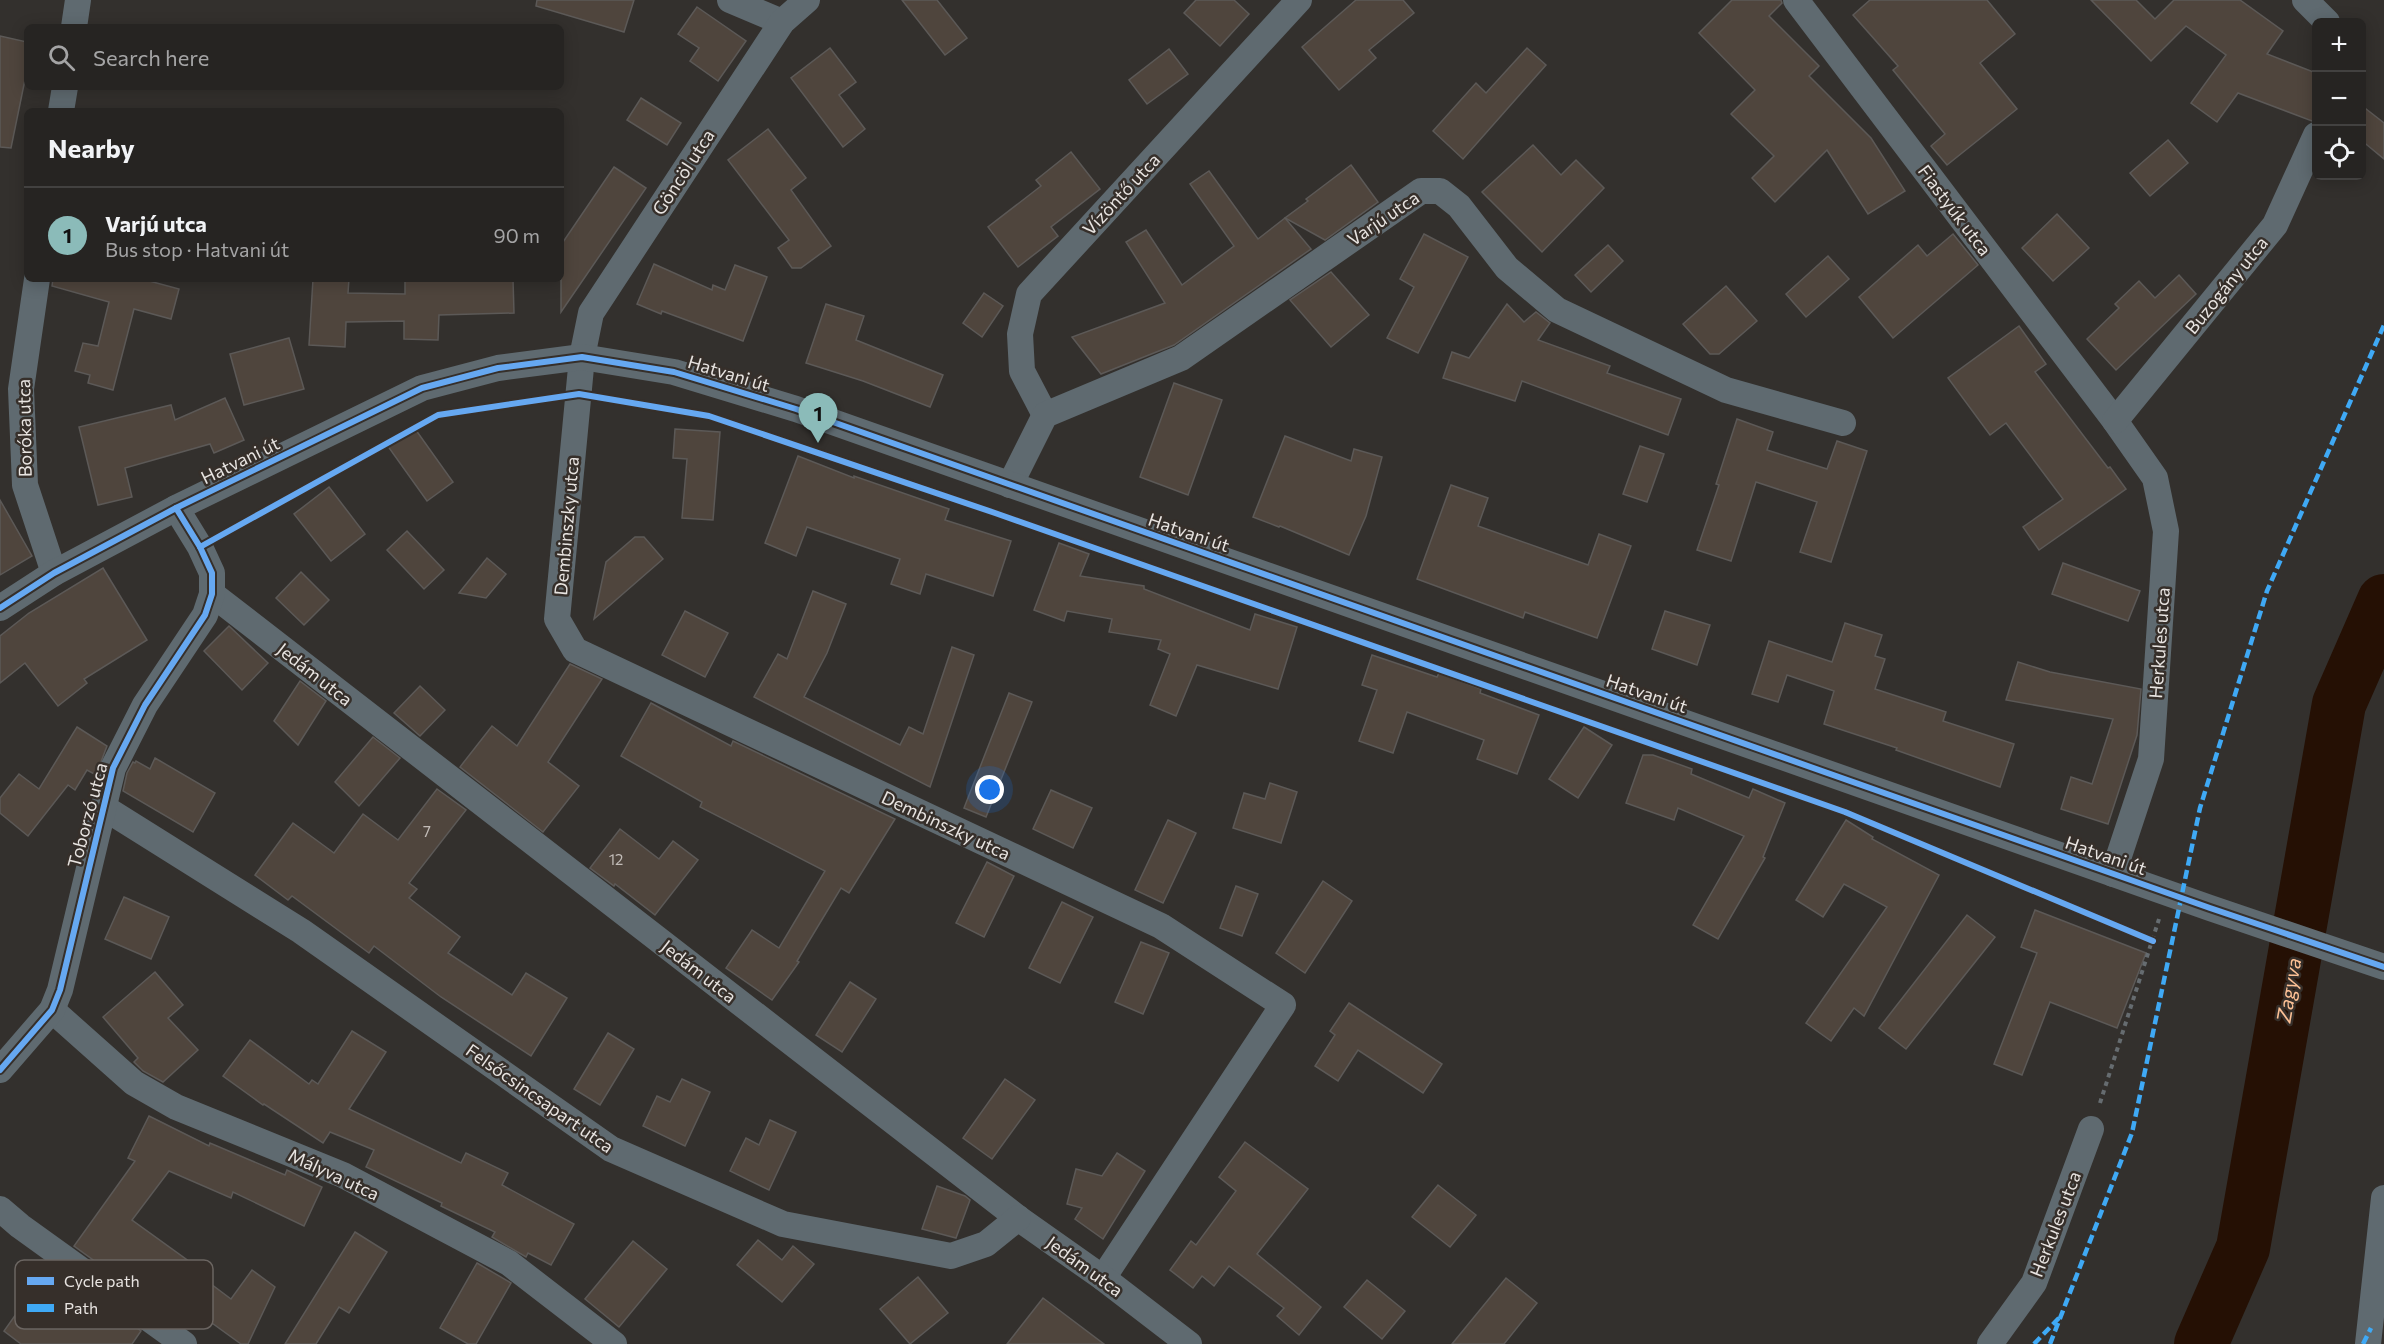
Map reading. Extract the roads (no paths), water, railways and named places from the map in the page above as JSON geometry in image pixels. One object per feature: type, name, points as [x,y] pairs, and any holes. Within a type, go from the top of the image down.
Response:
[{"type":"street","points":[[74,24],[78,0]]},
{"type":"street","points":[[730,0],[782,22]]},
{"type":"street","name":"Göncöl utca","points":[[582,357],[591,313],[782,22],[807,0]]},
{"type":"street","name":"Vízöntő utca","points":[[1045,415],[1022,371],[1020,334],[1029,294],[1299,0]]},
{"type":"street","name":"Fiastyúk utca","points":[[1796,0],[2115,421]]},
{"type":"street","points":[[2305,0],[2323,18]]},
{"type":"street","points":[[62,108],[64,90]]},
{"type":"street","name":"Buzogány utca","points":[[2115,421],[2275,225],[2312,144]]},
{"type":"street","name":"Varjú utca","points":[[1045,415],[1181,358],[1421,190],[1440,192],[1459,206],[1507,268],[1557,310],[1726,390],[1844,423]]},
{"type":"street","name":"Boróka utca","points":[[37,282],[21,389],[25,485],[54,573]]},
{"type":"street","name":"Hatvani út","points":[[0,608],[54,573],[176,508],[422,388],[498,368],[582,357],[685,376],[796,409],[2113,874],[2380,965]]},
{"type":"street","name":"Dembinszky utca","points":[[582,357],[557,619],[575,650],[1161,926],[1283,1005],[1102,1278]]},
{"type":"street","points":[[1010,485],[1045,415]]},
{"type":"street","name":"Herkules utca","points":[[2113,874],[2151,759],[2166,531],[2155,478],[2115,421]]},
{"type":"street","points":[[176,508],[200,547],[212,573],[213,594]]},
{"type":"street","name":"Jedám utca","points":[[213,594],[1018,1218],[1189,1344]]},
{"type":"street","name":"Toborzó utca","points":[[0,1070],[52,1010],[60,990],[112,768],[145,705],[205,615],[213,594]]},
{"type":"street","name":"Felsőcsincsapart utca","points":[[103,807],[301,931],[611,1149],[783,1224],[951,1256],[986,1244],[1018,1218]]},
{"type":"street","name":"Mályva utca","points":[[52,1010],[134,1083],[176,1107],[343,1174],[509,1263],[614,1344]]},
{"type":"street","name":"Herkules utca","points":[[1990,1344],[2034,1283],[2091,1129]]},
{"type":"street","points":[[2368,1344],[2384,1198]]},
{"type":"street","points":[[0,1209],[67,1260]]},
{"type":"street","points":[[163,1329],[184,1344]]},
{"type":"waterway","name":"Zagyva","points":[[2201,1344],[2243,1248],[2339,704],[2384,601]]},
{"type":"place","name":"Varjú utca","points":[[818,443]]}]
